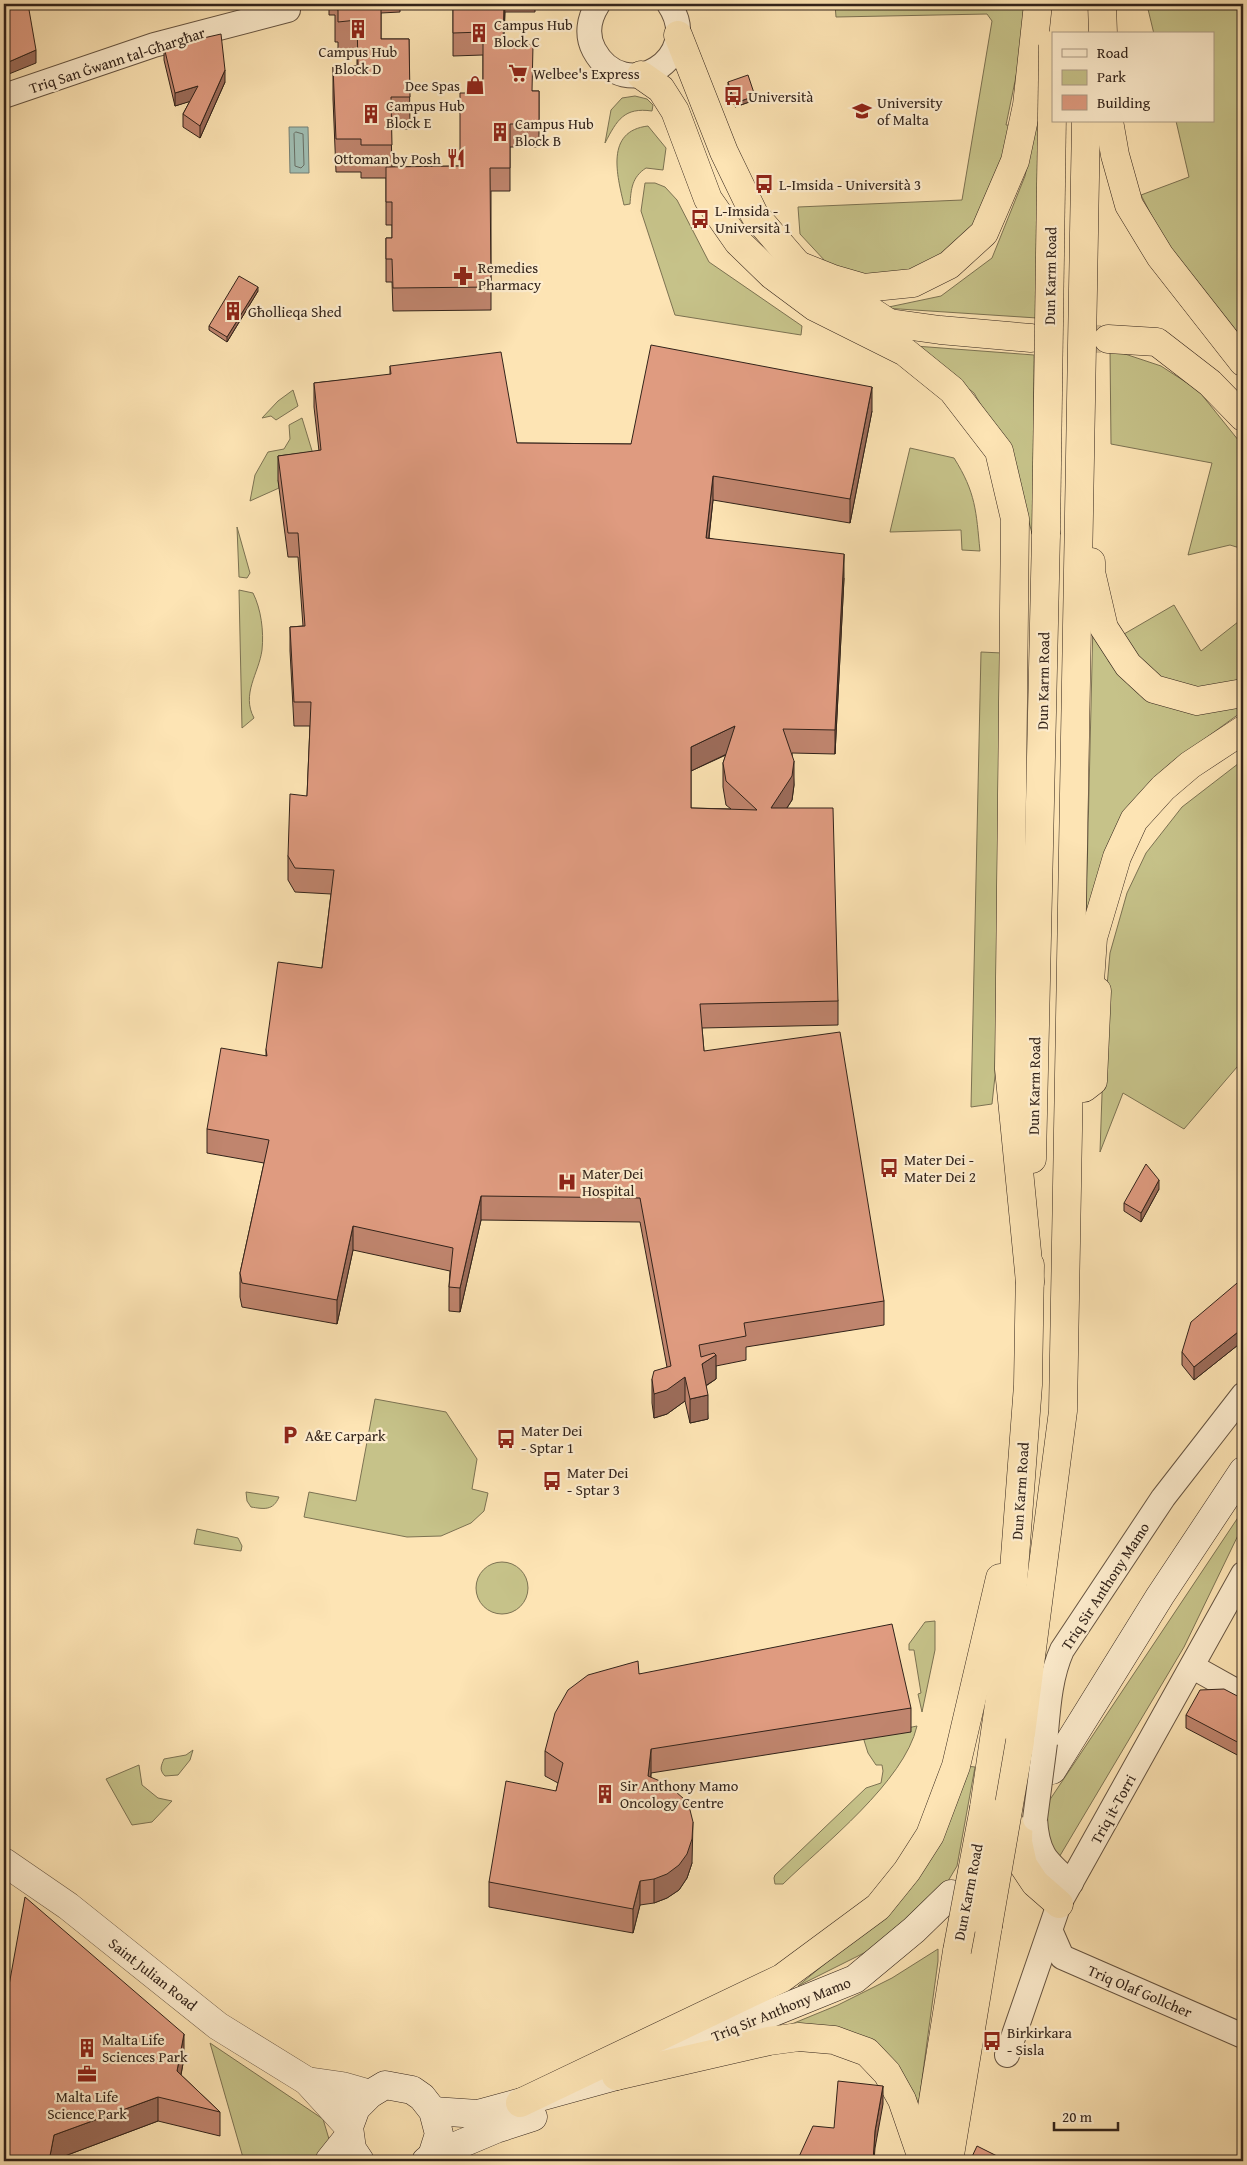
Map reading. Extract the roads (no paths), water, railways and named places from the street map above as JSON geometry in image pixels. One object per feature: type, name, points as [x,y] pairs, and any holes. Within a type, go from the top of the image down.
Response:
[{"type":"highway","points":[[798,265],[833,279],[864,288],[913,283],[949,265],[984,233],[1015,161],[1027,105],[1038,4]]},
{"type":"highway","name":"Dun Karm Road","points":[[1053,4],[1053,32]]},
{"type":"highway","points":[[1087,4],[1087,32]]},
{"type":"highway","points":[[1102,4],[1103,32]]},
{"type":"highway","points":[[678,35],[693,68],[724,152],[754,214],[798,265],[828,288],[854,300],[892,325]]},
{"type":"highway","points":[[642,75],[661,89],[675,111],[708,199],[738,242],[772,275],[815,307],[905,352],[952,390],[999,451],[1015,519],[1009,1069],[1030,1282]]},
{"type":"highway","name":"Dun Karm Road","points":[[923,2161],[956,1951],[984,1808],[1009,1636],[1028,1385],[1046,534],[1052,115]]},
{"type":"highway","name":"Dun Karm Road","points":[[949,2161],[988,1926],[1032,1742],[1063,1411],[1086,122]]},
{"type":"highway","points":[[1109,122],[1114,155],[1129,205],[1160,256],[1243,362]]},
{"type":"highway","points":[[815,307],[892,325],[1030,338]]},
{"type":"highway","points":[[1108,339],[1158,342],[1210,383],[1243,417]]},
{"type":"highway","points":[[1082,418],[1090,464],[1091,572],[1104,628],[1128,665],[1154,689],[1197,701],[1243,693]]},
{"type":"highway","points":[[1063,1411],[1076,1377],[1084,1088],[1093,938],[1117,857],[1134,820],[1163,788],[1190,765],[1243,730]]},
{"type":"highway","points":[[1084,1088],[1093,1081],[1098,960],[1118,890],[1145,834],[1185,787],[1243,747]]},
{"type":"highway","points":[[520,2103],[782,1978],[878,1907],[908,1872],[930,1835],[956,1766],[1021,1491]]},
{"type":"highway","points":[[1032,1742],[1018,1842],[1023,1865],[1035,1883],[1065,1893]]},
{"type":"highway","points":[[616,2076],[769,2041],[800,2037],[834,2040],[867,2052],[887,2073],[902,2100],[923,2161]]},
{"type":"main road","points":[[1052,1770],[1160,1596],[1243,1471]]},
{"type":"main road","name":"Saint Julian Road","points":[[4,1862],[68,1906],[218,2026],[307,2081],[349,2131]]},
{"type":"main road","name":"Triq Sir Anthony Mamo","points":[[433,2111],[478,2114],[616,2076],[855,1979],[914,1930],[951,1894]]},
{"type":"main road","name":"Triq Sir Anthony Mamo","points":[[429,2159],[496,2129],[590,2097],[616,2076]]},
{"type":"main road","name":"Saint Julian Road","points":[[307,2081],[342,2086],[370,2094]]},
{"type":"main road","name":"Triq Sir Anthony Mamo","points":[[370,2094],[385,2085],[412,2090],[422,2097],[433,2111],[439,2134],[429,2159]]},
{"type":"main road","points":[[329,2161],[349,2131],[356,2108],[370,2094]]},
{"type":"main road","points":[[349,2131],[352,2149],[360,2161]]},
{"type":"street","points":[[592,7],[590,38],[599,58],[609,68],[621,74],[642,75],[655,70],[666,62],[676,48],[678,35],[676,18],[669,4]]},
{"type":"street","name":"Triq San Ġwann tal-Għargħar","points":[[4,96],[154,45],[288,10]]},
{"type":"street","name":"Triq Sir Anthony Mamo","points":[[1065,1893],[1036,1840],[1035,1819],[1032,1742],[1052,1681],[1055,1665],[1062,1650],[1163,1498],[1243,1395]]},
{"type":"street","name":"Triq it-Torri","points":[[1007,2055],[1065,1893],[1243,1574]]},
{"type":"street","points":[[1192,1668],[1243,1695]]},
{"type":"street","name":"Triq Olaf Gollcher","points":[[1051,1932],[1062,1957],[1243,2036]]},
{"type":"water","points":[[289,127],[308,127],[309,173],[290,173]]},
{"type":"tunnel","points":[[1031,338],[1107,339]]},
{"type":"place","name":"Campus Hub Block D","points":[[358,29]]},
{"type":"place","name":"Campus Hub Block C","points":[[479,33]]},
{"type":"place","name":"Welbee's Express","points":[[518,73]]},
{"type":"place","name":"Dee Spas","points":[[475,85]]},
{"type":"place","name":"Università","points":[[733,96]]},
{"type":"place","name":"University of Malta","points":[[862,111]]},
{"type":"place","name":"Campus Hub Block E","points":[[371,114]]},
{"type":"place","name":"Campus Hub Block B","points":[[500,132]]},
{"type":"place","name":"Ottoman by Posh","points":[[456,158]]},
{"type":"place","name":"L-Imsida - Università 3","points":[[764,184]]},
{"type":"place","name":"L-Imsida - Università 1","points":[[700,219]]},
{"type":"place","name":"Remedies Pharmacy","points":[[463,276]]},
{"type":"place","name":"Għollieqa Shed","points":[[233,311]]},
{"type":"place","name":"Mater Dei - Mater Dei 2","points":[[889,1168]]},
{"type":"place","name":"Mater Dei Hospital","points":[[567,1182]]},
{"type":"place","name":"A&E Carpark","points":[[290,1435]]},
{"type":"place","name":"Mater Dei - Sptar 1","points":[[506,1439]]},
{"type":"place","name":"Mater Dei - Sptar 3","points":[[552,1481]]},
{"type":"place","name":"Sir Anthony Mamo Oncology Centre","points":[[605,1794]]},
{"type":"place","name":"Birkirkara - Sisla","points":[[992,2041]]},
{"type":"place","name":"Malta Life Sciences Park","points":[[87,2048]]},
{"type":"place","name":"Malta Life Science Park","points":[[87,2074]]}]
